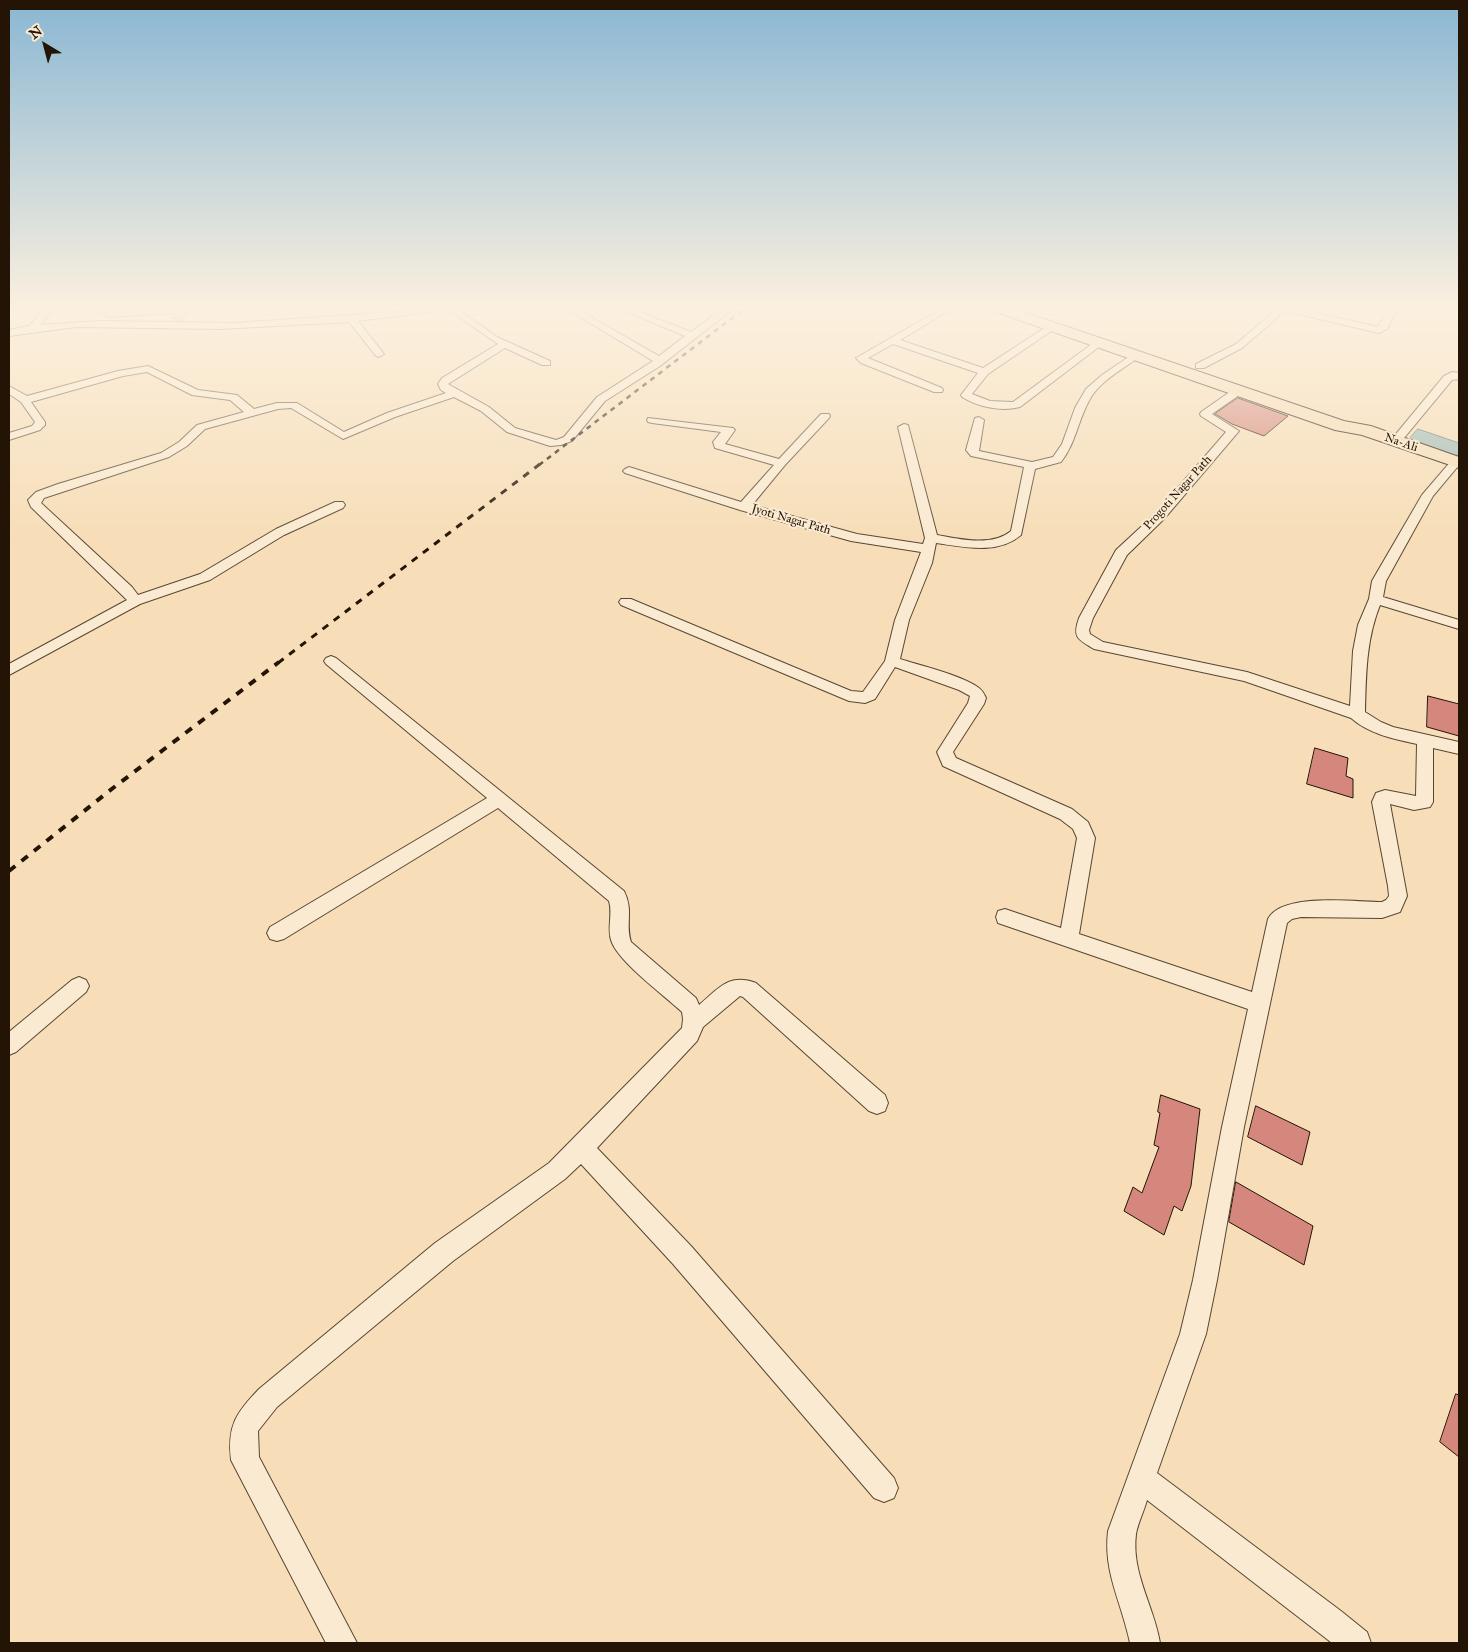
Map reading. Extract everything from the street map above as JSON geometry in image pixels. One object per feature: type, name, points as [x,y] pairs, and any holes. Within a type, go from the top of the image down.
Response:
[{"type":"main road","name":"Na-Ali","points":[[1227,386],[1341,426],[1364,430],[1458,463]]},
{"type":"main road","points":[[1237,386],[1364,430]]},
{"type":"main road","points":[[1258,386],[1333,412],[1364,430]]},
{"type":"street","points":[[25,400],[75,386]]},
{"type":"street","points":[[184,386],[196,392],[233,397],[252,413]]},
{"type":"street","points":[[443,386],[454,394],[485,409],[511,430],[550,443],[557,443],[568,438],[601,399],[621,386]]},
{"type":"street","points":[[928,386],[938,390]]},
{"type":"street","points":[[973,386],[966,395],[972,399],[1012,406],[1020,403],[1042,386]]},
{"type":"street","points":[[978,420],[972,452],[978,456],[1032,465],[1058,460],[1064,452],[1076,416],[1090,391],[1096,386]]},
{"type":"street","points":[[1394,442],[1441,386]]},
{"type":"street","points":[[9,389],[25,400],[40,422],[40,425],[9,437]]},
{"type":"street","name":"Progoti Nagar Path","points":[[1238,390],[1205,414],[1233,431],[1160,516],[1121,553],[1086,618],[1082,630],[1084,636],[1099,646],[1247,677],[1357,714]]},
{"type":"street","points":[[135,601],[127,590],[35,504],[34,500],[40,495],[62,487],[164,455],[183,444],[201,427],[252,413],[284,405],[293,405],[343,436],[391,416],[454,394]]},
{"type":"street","name":"Jyoti Nagar Path","points":[[825,416],[781,463],[744,507],[856,538],[930,543],[1006,541],[1014,537],[1017,532],[1029,468],[1032,465]]},
{"type":"street","points":[[652,420],[729,430],[719,442],[719,446],[781,463]]},
{"type":"street","points":[[626,602],[859,698],[865,698],[870,694],[892,661],[906,609],[925,563],[930,543],[904,427]]},
{"type":"street","points":[[1458,463],[1423,504],[1379,581],[1376,599],[1365,625],[1360,651],[1357,714],[1362,721],[1370,724],[1459,748]]},
{"type":"street","points":[[629,471],[744,507]]},
{"type":"street","points":[[9,670],[135,601],[200,580],[280,532],[339,505]]},
{"type":"street","points":[[1376,599],[1459,625]]},
{"type":"street","points":[[331,661],[617,896],[621,903],[622,911],[618,935],[620,942],[624,948],[689,1004],[694,1013],[694,1022],[690,1034],[557,1171],[444,1252],[268,1398],[245,1424],[243,1441],[245,1460],[342,1643]]},
{"type":"street","points":[[892,661],[964,686],[976,693],[976,704],[945,752],[949,762],[1066,814],[1082,826],[1086,832],[1069,939]]},
{"type":"street","points":[[1145,1643],[1139,1613],[1124,1578],[1119,1552],[1128,1510],[1193,1334],[1259,1004],[1278,919],[1287,912],[1301,909],[1382,910],[1394,906],[1398,896],[1397,886],[1381,802],[1385,796],[1414,803],[1424,802],[1425,739]]},
{"type":"street","points":[[277,933],[499,799]]},
{"type":"street","points":[[1005,917],[1259,1004]]},
{"type":"street","points":[[9,1045],[78,986]]},
{"type":"street","points":[[694,1022],[732,988],[749,988],[877,1103]]},
{"type":"street","points":[[581,1148],[682,1255],[884,1488]]},
{"type":"street","points":[[1141,1478],[1305,1601],[1356,1643]]},
{"type":"water","points":[[1418,429],[1459,443],[1459,453],[1455,458],[1407,442]]},
{"type":"building","points":[[1238,398],[1288,416],[1264,436],[1232,424],[1215,414]]},
{"type":"building","points":[[1428,696],[1459,704],[1459,736],[1427,727]]},
{"type":"building","points":[[1315,748],[1348,758],[1346,776],[1353,779],[1353,798],[1307,784]]},
{"type":"building","points":[[1161,1095],[1200,1109],[1191,1186],[1182,1211],[1174,1206],[1164,1235],[1124,1211],[1133,1187],[1142,1193],[1159,1147],[1154,1145],[1160,1113],[1158,1112]]},
{"type":"building","points":[[1256,1106],[1310,1132],[1302,1165],[1248,1137]]},
{"type":"building","points":[[1236,1182],[1313,1226],[1304,1265],[1229,1222]]},
{"type":"building","points":[[1456,1394],[1459,1395],[1459,1457],[1440,1442]]},
{"type":"railway","points":[[539,465],[643,386]]},
{"type":"railway","points":[[278,663],[540,464]]},
{"type":"railway","points":[[9,871],[113,788],[279,662]]}]
